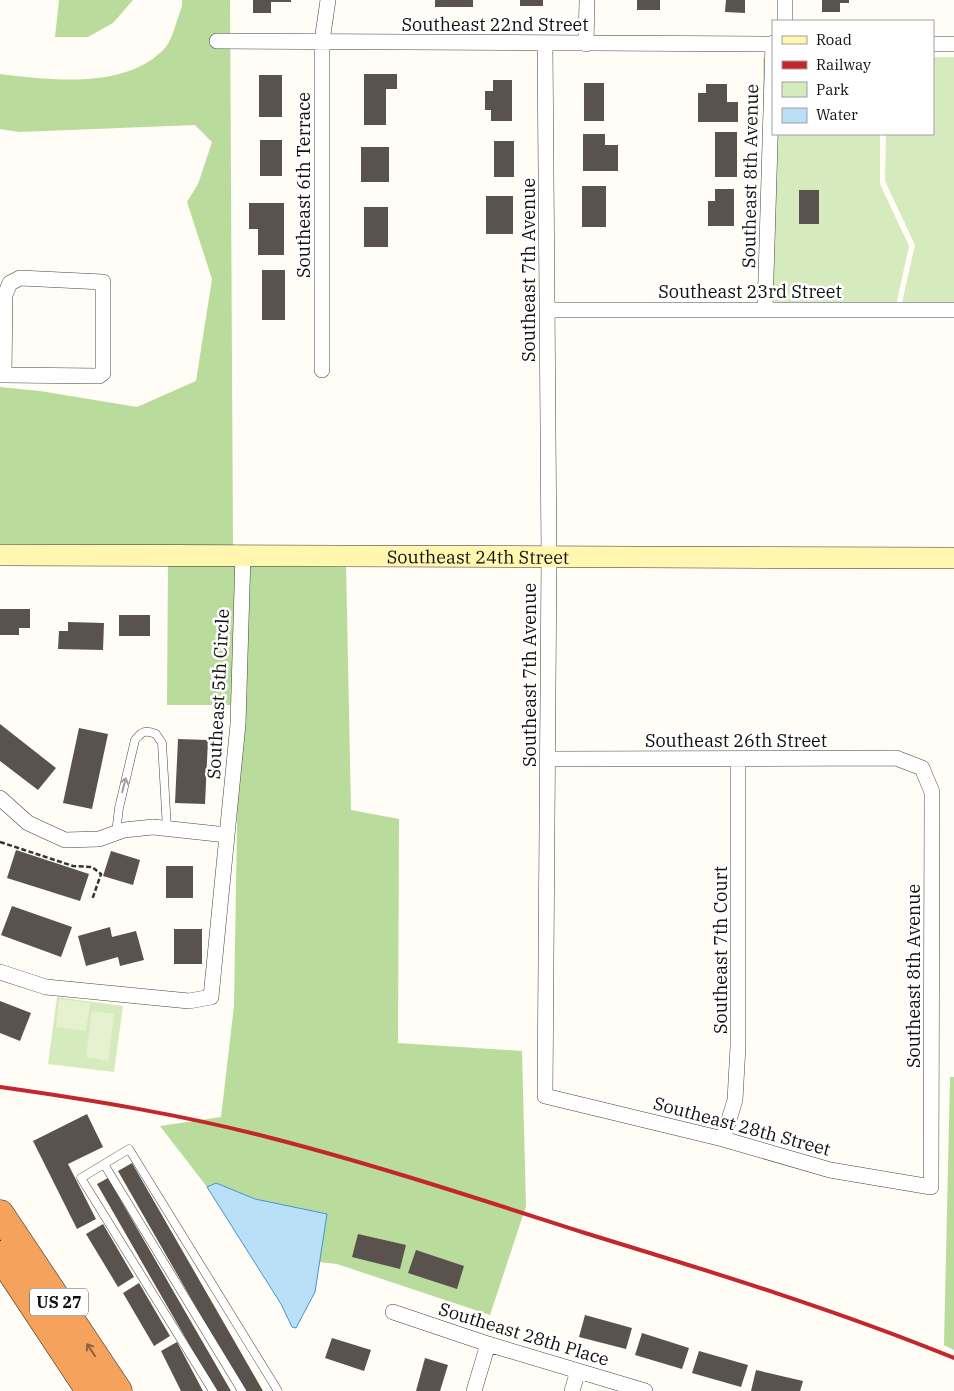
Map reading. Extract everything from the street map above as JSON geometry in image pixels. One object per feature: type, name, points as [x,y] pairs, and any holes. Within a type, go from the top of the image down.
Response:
[{"type":"highway","name":"US 27","points":[[0,1214],[118,1391]]},
{"type":"highway","name":"US 27","points":[[0,1255],[90,1391]]},
{"type":"street","name":"Southeast 6th Terrace","points":[[322,370],[322,41],[328,0]]},
{"type":"street","points":[[586,44],[587,0]]},
{"type":"street","points":[[785,0],[785,20]]},
{"type":"street","name":"Southeast 22nd Street","points":[[217,41],[546,44],[772,43]]},
{"type":"street","name":"Southeast 7th Avenue","points":[[545,1096],[549,557],[546,44]]},
{"type":"street","points":[[934,44],[954,44]]},
{"type":"street","name":"Southeast 8th Avenue","points":[[765,310],[772,76]]},
{"type":"street","points":[[20,278],[102,282],[103,373],[99,376],[2,375],[5,295],[10,283],[20,278]]},
{"type":"street","name":"Southeast 23rd Street","points":[[547,310],[954,310]]},
{"type":"street","name":"Southeast 24th Street","points":[[0,555],[954,558]]},
{"type":"street","name":"Southeast 5th Circle","points":[[0,972],[46,987],[189,1001],[211,997],[238,724],[243,555]]},
{"type":"street","name":"Southeast 26th Street","points":[[548,759],[896,758],[922,768]]},
{"type":"street","name":"Southeast 7th Court","points":[[723,1139],[735,1100],[738,1046],[738,759]]},
{"type":"street","name":"Southeast 8th Avenue","points":[[922,768],[932,792],[931,1187]]},
{"type":"street","points":[[0,798],[28,823],[65,840],[99,839],[124,830],[167,829],[227,834]]},
{"type":"street","name":"Southeast 28th Street","points":[[545,1096],[723,1139],[830,1170],[931,1187]]},
{"type":"street","name":"Southeast 28th Place","points":[[393,1312],[488,1344],[645,1391]]},
{"type":"street","points":[[474,1391],[488,1344]]},
{"type":"street","points":[[572,1391],[578,1371]]},
{"type":"lane","points":[[116,832],[119,808],[135,740],[141,732],[146,731],[156,734],[162,743],[167,829]]},
{"type":"lane","points":[[213,1391],[81,1178],[129,1149],[278,1391]]},
{"type":"lane","points":[[104,1164],[242,1391]]},
{"type":"path","points":[[0,842],[73,866],[92,867],[101,874],[92,900]]},
{"type":"green space","points":[[59,0],[133,0],[113,23],[88,37],[55,37]]},
{"type":"green space","points":[[182,0],[230,0],[233,547],[103,547],[0,544],[0,387],[40,391],[137,407],[196,381],[212,279],[187,202],[198,184],[212,142],[195,125],[19,132],[0,129],[0,74],[42,78],[87,79],[130,71],[149,61],[168,45],[182,6]]},
{"type":"green space","points":[[934,57],[954,57],[954,303],[902,303],[915,245],[885,181],[886,135],[934,135]]},
{"type":"green space","points":[[763,58],[772,58],[772,135],[880,135],[880,184],[909,246],[897,301],[902,310],[763,309]]},
{"type":"green space","points":[[168,562],[346,563],[351,810],[399,819],[398,1043],[522,1051],[526,1206],[490,1315],[337,1264],[319,1262],[327,1214],[255,1199],[216,1183],[207,1187],[160,1126],[221,1117],[234,1006],[239,705],[167,705]]},
{"type":"green space","points":[[57,997],[123,1006],[114,1072],[48,1064]]},
{"type":"green space","points":[[59,999],[90,1003],[86,1031],[56,1027]]},
{"type":"green space","points":[[92,1011],[114,1014],[108,1061],[86,1057]]},
{"type":"green space","points":[[950,1077],[954,1077],[954,1350],[944,1345]]},
{"type":"water","points":[[216,1183],[255,1199],[327,1214],[315,1292],[296,1328],[292,1327],[281,1304],[207,1187]]},
{"type":"building","points":[[253,0],[291,0],[291,2],[271,2],[271,13],[253,13]]},
{"type":"building","points":[[435,0],[473,0],[473,7],[435,7]]},
{"type":"building","points":[[520,0],[543,0],[543,6],[520,6]]},
{"type":"building","points":[[637,0],[660,0],[660,10],[637,10]]},
{"type":"building","points":[[726,0],[745,0],[745,13],[725,12]]},
{"type":"building","points":[[822,0],[849,0],[849,3],[840,3],[840,12],[822,12]]},
{"type":"building","points":[[364,74],[397,74],[397,89],[386,89],[386,125],[364,125]]},
{"type":"building","points":[[259,75],[282,75],[282,117],[259,117]]},
{"type":"building","points":[[493,80],[512,80],[512,121],[491,121],[491,110],[485,110],[485,91],[493,91]]},
{"type":"building","points":[[584,83],[604,83],[604,121],[584,121]]},
{"type":"building","points":[[706,84],[727,84],[727,102],[738,102],[738,122],[698,122],[698,93],[706,93]]},
{"type":"building","points":[[715,132],[737,132],[737,177],[715,177]]},
{"type":"building","points":[[583,134],[605,134],[605,145],[618,145],[618,171],[583,171]]},
{"type":"building","points":[[260,140],[282,140],[282,176],[260,176]]},
{"type":"building","points":[[494,141],[514,141],[514,177],[494,177]]},
{"type":"building","points":[[361,147],[389,147],[389,182],[361,182]]},
{"type":"building","points":[[582,186],[606,186],[606,227],[582,227]]},
{"type":"building","points":[[715,189],[734,189],[734,226],[708,226],[708,201],[715,201]]},
{"type":"building","points":[[799,190],[819,190],[819,224],[799,224]]},
{"type":"building","points":[[486,196],[513,196],[513,234],[486,234]]},
{"type":"building","points":[[249,203],[284,203],[284,255],[258,255],[258,229],[249,229]]},
{"type":"building","points":[[364,207],[388,207],[388,247],[364,247]]},
{"type":"building","points":[[262,270],[285,270],[285,320],[262,320]]},
{"type":"building","points":[[0,609],[30,609],[30,628],[19,628],[19,635],[0,635]]},
{"type":"building","points":[[119,615],[150,615],[150,636],[119,636]]},
{"type":"building","points":[[68,622],[104,623],[103,650],[58,649],[59,631],[68,631]]},
{"type":"building","points":[[0,724],[56,768],[38,790],[0,761]]},
{"type":"building","points":[[79,728],[108,734],[92,809],[63,803]]},
{"type":"building","points":[[178,739],[208,740],[205,804],[175,803]]},
{"type":"building","points":[[16,850],[89,874],[80,901],[7,878]]},
{"type":"building","points":[[111,851],[140,860],[133,885],[103,876]]},
{"type":"building","points":[[166,866],[193,866],[193,898],[166,898]]},
{"type":"building","points":[[12,906],[72,927],[61,957],[1,935]]},
{"type":"building","points":[[110,927],[112,937],[136,931],[144,960],[120,966],[118,957],[86,966],[78,936]]},
{"type":"building","points":[[174,929],[202,929],[202,964],[174,964]]},
{"type":"building","points":[[0,1001],[31,1013],[20,1041],[0,1033]]},
{"type":"building","points":[[87,1114],[103,1147],[68,1164],[96,1219],[77,1229],[33,1141]]},
{"type":"building","points":[[132,1163],[263,1391],[244,1391],[118,1171]]},
{"type":"building","points":[[108,1178],[231,1391],[216,1391],[97,1184]]},
{"type":"building","points":[[103,1224],[134,1277],[118,1287],[86,1234]]},
{"type":"building","points":[[358,1234],[406,1245],[400,1269],[352,1257]]},
{"type":"building","points":[[416,1250],[464,1266],[457,1289],[408,1273]]},
{"type":"building","points":[[139,1283],[170,1336],[154,1346],[123,1293]]},
{"type":"building","points":[[585,1315],[632,1328],[626,1349],[579,1337]]},
{"type":"building","points":[[642,1333],[689,1348],[682,1369],[635,1355]]},
{"type":"building","points":[[332,1338],[371,1350],[364,1371],[325,1358]]},
{"type":"building","points":[[177,1342],[203,1391],[181,1391],[161,1351]]},
{"type":"building","points":[[699,1351],[748,1365],[741,1387],[692,1373]]},
{"type":"building","points":[[425,1358],[448,1365],[440,1391],[416,1391]]},
{"type":"building","points":[[756,1370],[803,1381],[800,1391],[751,1391]]},
{"type":"railway","points":[[0,1087],[172,1115],[241,1130],[353,1160],[771,1291],[863,1323],[954,1358]]}]
